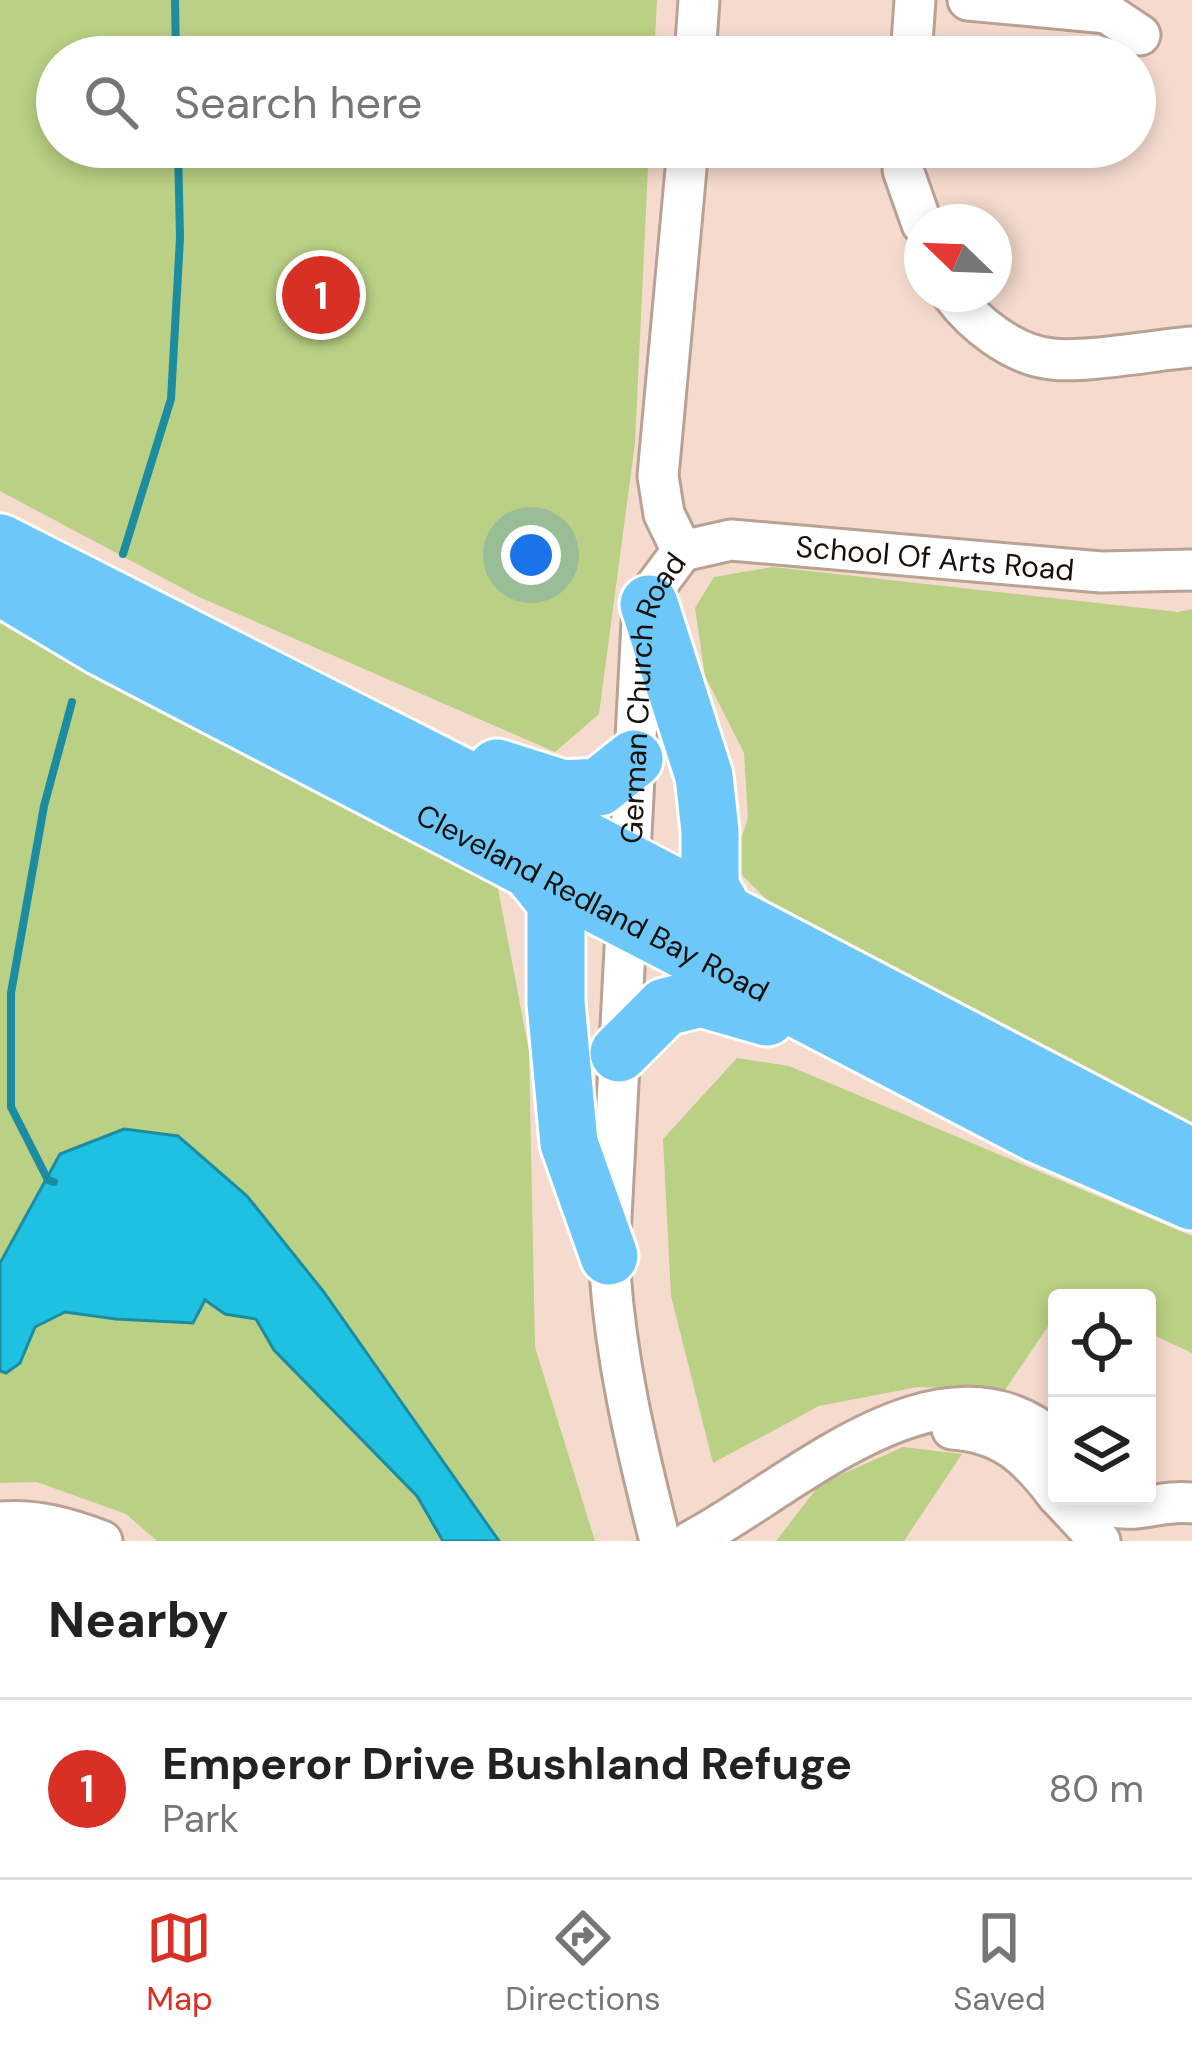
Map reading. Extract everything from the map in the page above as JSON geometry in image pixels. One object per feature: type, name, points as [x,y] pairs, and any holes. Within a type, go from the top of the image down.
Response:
[{"type":"highway","name":"Cleveland Redland Bay Road","points":[[0,543],[168,627],[1036,1132],[1192,1202]]},
{"type":"highway","name":"Cleveland Redland Bay Road","points":[[0,586],[102,647],[526,866],[725,913],[1192,1158]]},
{"type":"highway","points":[[649,604],[704,776],[710,887],[725,913]]},
{"type":"highway","points":[[168,627],[511,774],[563,789],[599,787],[634,759]]},
{"type":"highway","points":[[526,866],[556,902],[556,1003],[569,1143],[609,1256]]},
{"type":"highway","points":[[620,1053],[665,1007],[701,998],[750,1010],[1036,1132]]},
{"type":"street","points":[[696,36],[699,0]]},
{"type":"street","points":[[912,36],[915,0]]},
{"type":"street","points":[[968,0],[1107,13],[1140,34]]},
{"type":"street","name":"German Church Road","points":[[660,1541],[631,1426],[612,1318],[609,1256],[642,623],[656,586],[682,551],[664,514],[658,476],[686,168]]},
{"type":"street","points":[[903,168],[915,204]]},
{"type":"street","points":[[966,312],[1023,351],[1053,360],[1192,347]]},
{"type":"street","name":"School Of Arts Road","points":[[682,551],[731,540],[1101,572],[1192,570]]},
{"type":"street","points":[[691,1541],[731,1520],[854,1438],[934,1411],[988,1411],[1028,1421],[1048,1464]]},
{"type":"street","points":[[1100,1514],[1192,1503]]},
{"type":"street","points":[[1057,1505],[1060,1541]]},
{"type":"street","points":[[1100,1514],[1129,1541]]},
{"type":"street","points":[[0,1522],[22,1520],[65,1527],[102,1541]]},
{"type":"green space","points":[[0,0],[657,0],[655,36],[36,36],[36,168],[648,168],[635,443],[599,714],[555,752],[199,597],[0,491]]},
{"type":"green space","points":[[773,567],[1178,612],[1192,609],[1192,1122],[767,900],[732,865],[748,818],[744,753],[705,676],[695,608],[714,577]]},
{"type":"green space","points":[[0,603],[495,873],[529,1051],[535,1347],[595,1541],[499,1541],[406,1411],[60,1154],[0,1263]]},
{"type":"green space","points":[[737,1058],[789,1066],[1192,1236],[1192,1353],[1156,1336],[1156,1289],[1048,1289],[1048,1326],[1005,1390],[918,1387],[819,1406],[713,1463],[671,1296],[663,1139]]},
{"type":"green space","points":[[205,1299],[225,1314],[256,1319],[274,1350],[417,1496],[443,1541],[157,1541],[126,1514],[37,1482],[0,1483],[0,1371],[6,1373],[20,1363],[35,1327],[65,1312],[192,1323]]},
{"type":"green space","points":[[903,1447],[962,1454],[904,1541],[776,1541],[820,1484]]},
{"type":"water","points":[[124,1129],[178,1136],[247,1196],[323,1291],[499,1541],[443,1541],[417,1496],[274,1350],[256,1319],[225,1314],[205,1300],[193,1323],[65,1312],[35,1327],[20,1363],[6,1373],[0,1371],[0,1263],[60,1154]]},
{"type":"waterway","points":[[175,0],[176,36]]},
{"type":"waterway","points":[[123,554],[171,399],[180,238],[178,168]]},
{"type":"waterway","points":[[54,1182],[48,1180],[11,1107],[11,993],[44,806],[72,702]]},
{"type":"place","name":"Emperor Drive Bushland Refuge","points":[[321,295]]}]
